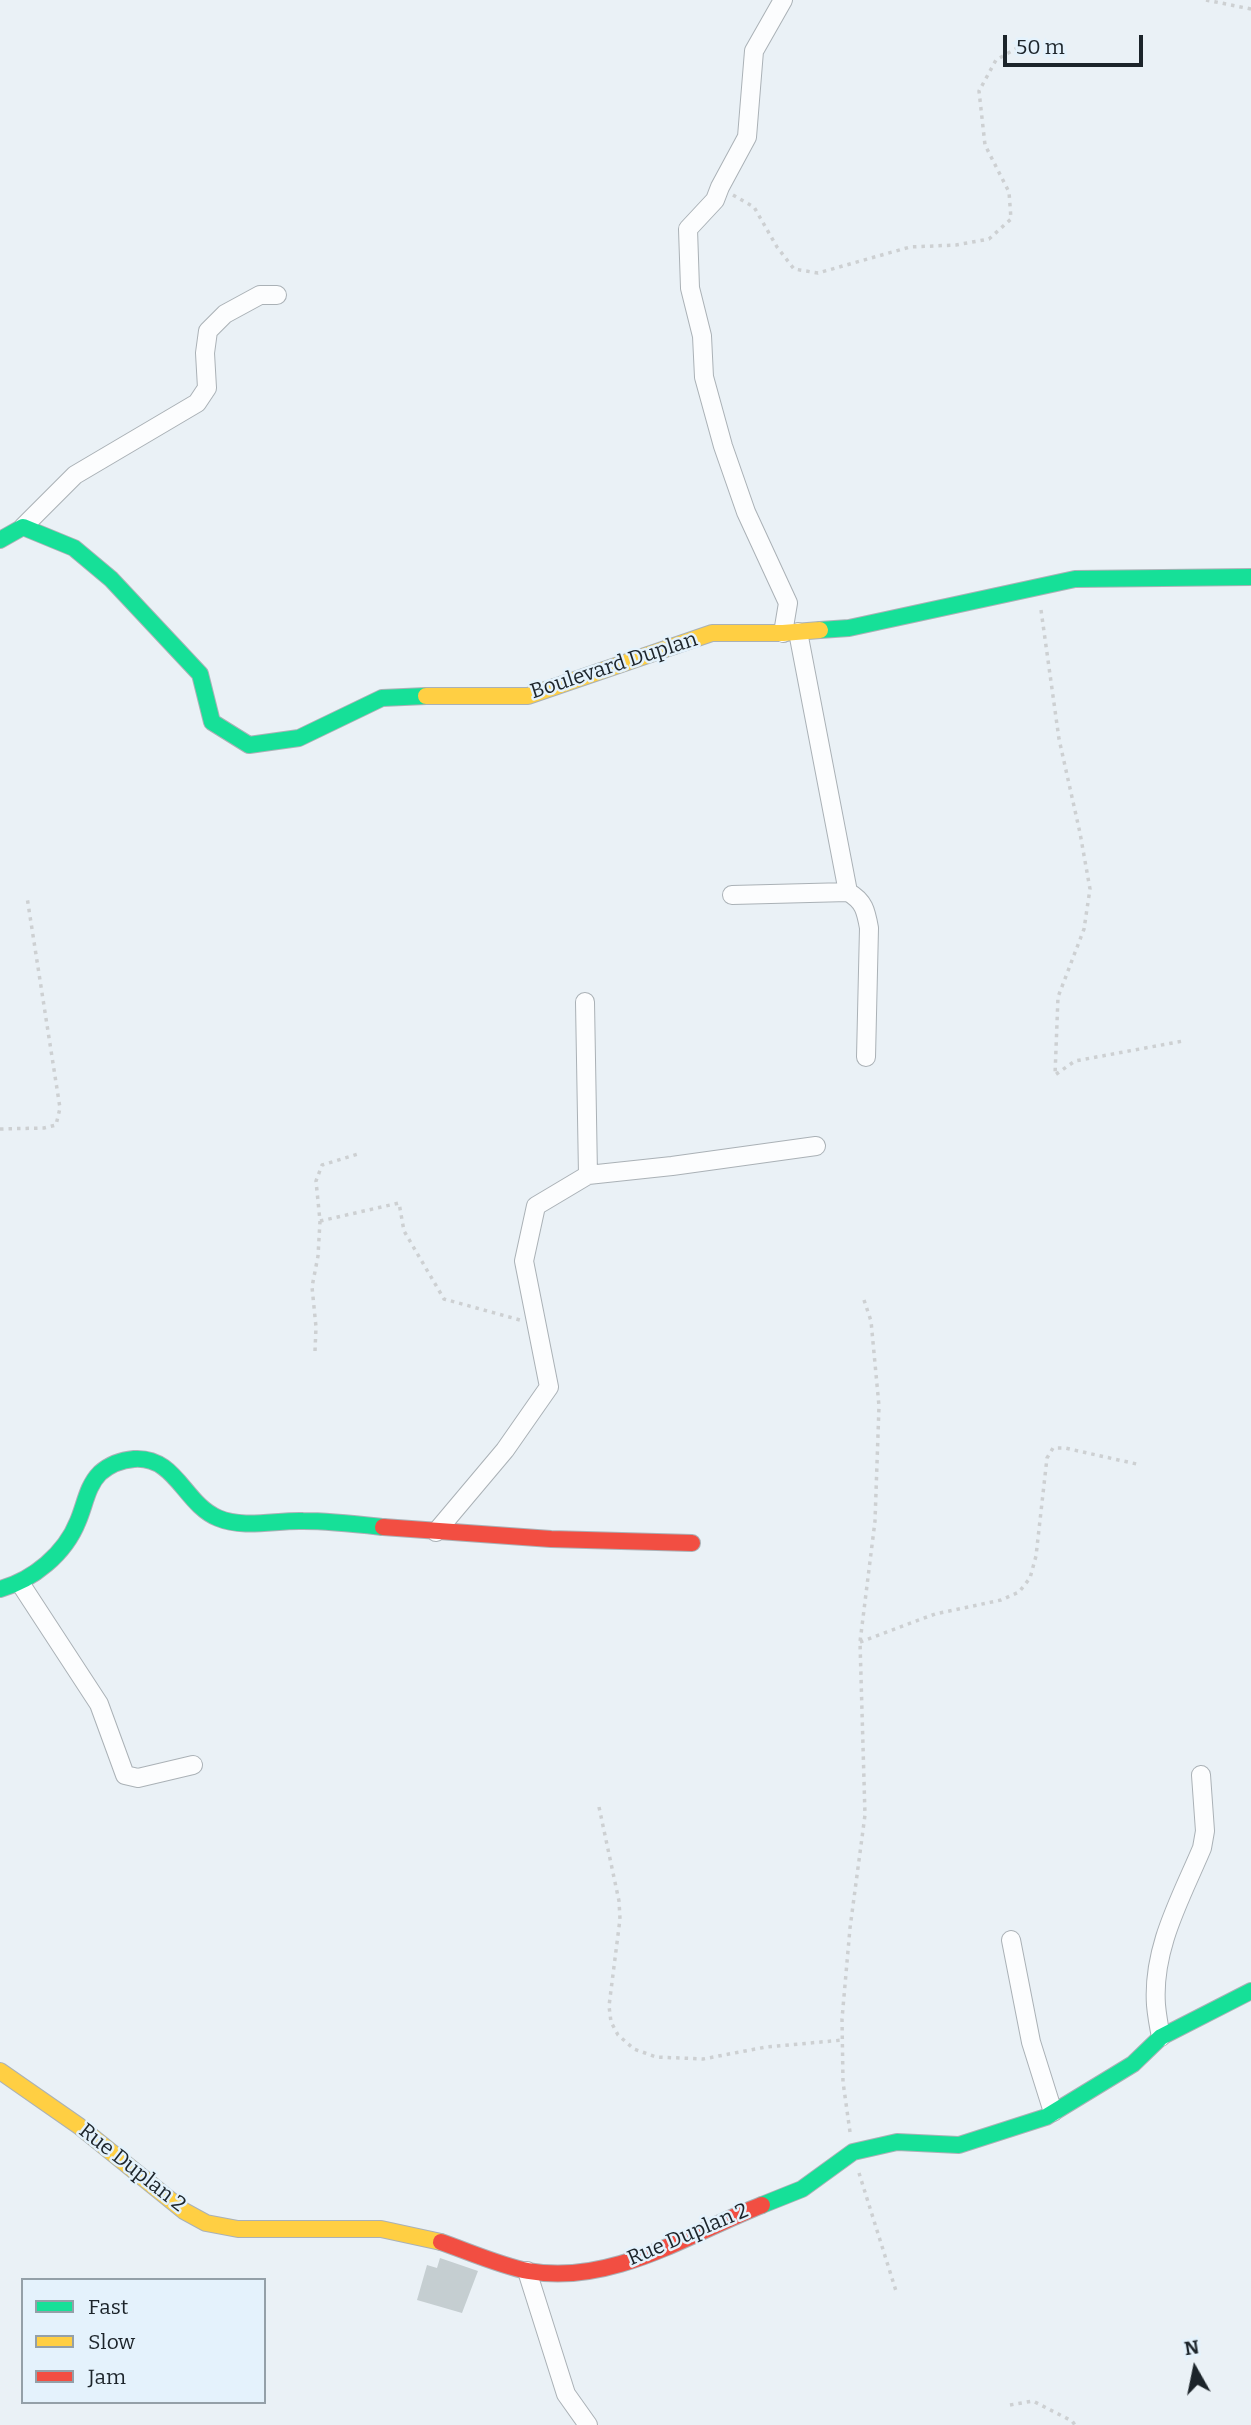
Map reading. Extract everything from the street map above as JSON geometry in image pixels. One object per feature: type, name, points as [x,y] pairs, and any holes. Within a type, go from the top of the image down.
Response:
[{"type":"street","points":[[783,0],[754,51],[747,137],[715,200],[688,229],[690,288],[702,335],[704,377],[723,446],[746,512],[788,603],[790,633],[848,892]]},
{"type":"street","points":[[0,540],[23,527],[75,475],[197,403],[207,388],[205,353],[208,331],[225,314],[260,295],[277,295]]},
{"type":"street","name":"Boulevard Duplan","points":[[23,527],[74,548],[111,579],[200,674],[212,722],[249,745],[299,737],[382,698],[528,696],[712,633],[790,633],[849,628],[1075,579],[1251,577]]},
{"type":"street","points":[[732,895],[848,892],[858,897],[864,905],[869,928],[866,1057]]},
{"type":"street","points":[[585,1002],[588,1175]]},
{"type":"street","points":[[436,1532],[505,1450],[549,1387],[524,1261],[536,1206],[588,1175],[816,1146]]},
{"type":"street","points":[[0,1589],[20,1583],[63,1549],[72,1535],[98,1472],[131,1459],[148,1461],[170,1469],[204,1510],[226,1521],[252,1524],[311,1521],[607,1543],[692,1543]]},
{"type":"street","points":[[20,1583],[99,1704],[125,1775],[138,1778],[193,1765]]},
{"type":"street","points":[[1161,2037],[1156,2005],[1159,1959],[1168,1928],[1202,1848],[1205,1831],[1201,1775]]},
{"type":"street","points":[[1011,1940],[1031,2042],[1053,2112]]},
{"type":"street","name":"Rue Duplan 2","points":[[0,2071],[79,2126],[184,2211],[206,2223],[238,2229],[381,2229],[427,2237],[527,2271],[559,2273],[601,2269],[639,2259],[802,2189],[853,2152],[897,2142],[959,2145],[1046,2117],[1133,2064],[1161,2037],[1251,1991]]},
{"type":"street","points":[[527,2271],[566,2394],[588,2425]]},
{"type":"path","points":[[1206,0],[1251,9]]},
{"type":"path","points":[[720,187],[754,207],[777,247],[794,269],[818,274],[910,247],[956,245],[989,239],[1011,219],[1009,192],[985,145],[979,91],[996,60],[1035,42]]},
{"type":"path","points":[[1038,587],[1059,739],[1090,890],[1084,929],[1058,997],[1055,1075],[1075,1061],[1183,1041]]},
{"type":"path","points":[[0,1129],[44,1128],[56,1125],[59,1119],[58,1095],[27,897]]},
{"type":"path","points":[[315,1351],[316,1327],[312,1287],[318,1256],[320,1221],[316,1181],[322,1166],[358,1154]]},
{"type":"path","points":[[320,1221],[399,1203],[404,1231],[444,1299],[538,1325]]},
{"type":"path","points":[[864,1300],[871,1321],[879,1406],[876,1521],[860,1642],[865,1815],[850,1928],[843,2082],[853,2152],[896,2291]]},
{"type":"path","points":[[860,1642],[935,1614],[1001,1600],[1019,1592],[1030,1578],[1037,1556],[1046,1458],[1053,1448],[1065,1448],[1141,1465]]},
{"type":"path","points":[[599,1807],[619,1901],[620,1919],[609,2006],[611,2022],[618,2035],[634,2049],[656,2057],[704,2059],[766,2047],[843,2040]]},
{"type":"path","points":[[1010,2405],[1033,2401],[1075,2425]]},
{"type":"building","points":[[440,2258],[478,2271],[462,2313],[417,2300],[427,2265],[437,2268]]},
{"type":"traffic: fast","points":[[0,540],[23,527],[74,548],[111,579],[200,674],[212,722],[249,745],[299,738],[382,698],[426,696]]},
{"type":"traffic: fast","points":[[820,630],[849,628],[1075,579],[1251,577]]},
{"type":"traffic: fast","points":[[0,1589],[36,1572],[56,1555],[72,1533],[89,1490],[100,1473],[116,1463],[134,1459],[148,1460],[160,1465],[206,1511],[228,1521],[249,1524],[313,1521],[383,1527]]},
{"type":"traffic: fast","points":[[762,2205],[802,2189],[853,2152],[897,2142],[959,2145],[1046,2117],[1133,2064],[1161,2037],[1251,1991]]},
{"type":"traffic: slow","points":[[426,696],[528,696],[712,633],[820,630]]},
{"type":"traffic: slow","points":[[0,2071],[79,2126],[184,2211],[206,2223],[238,2229],[381,2229],[441,2242]]},
{"type":"traffic: jam","points":[[383,1527],[551,1539],[692,1543]]},
{"type":"traffic: jam","points":[[441,2242],[528,2271],[559,2274],[589,2271],[619,2264],[677,2243],[762,2205]]}]
